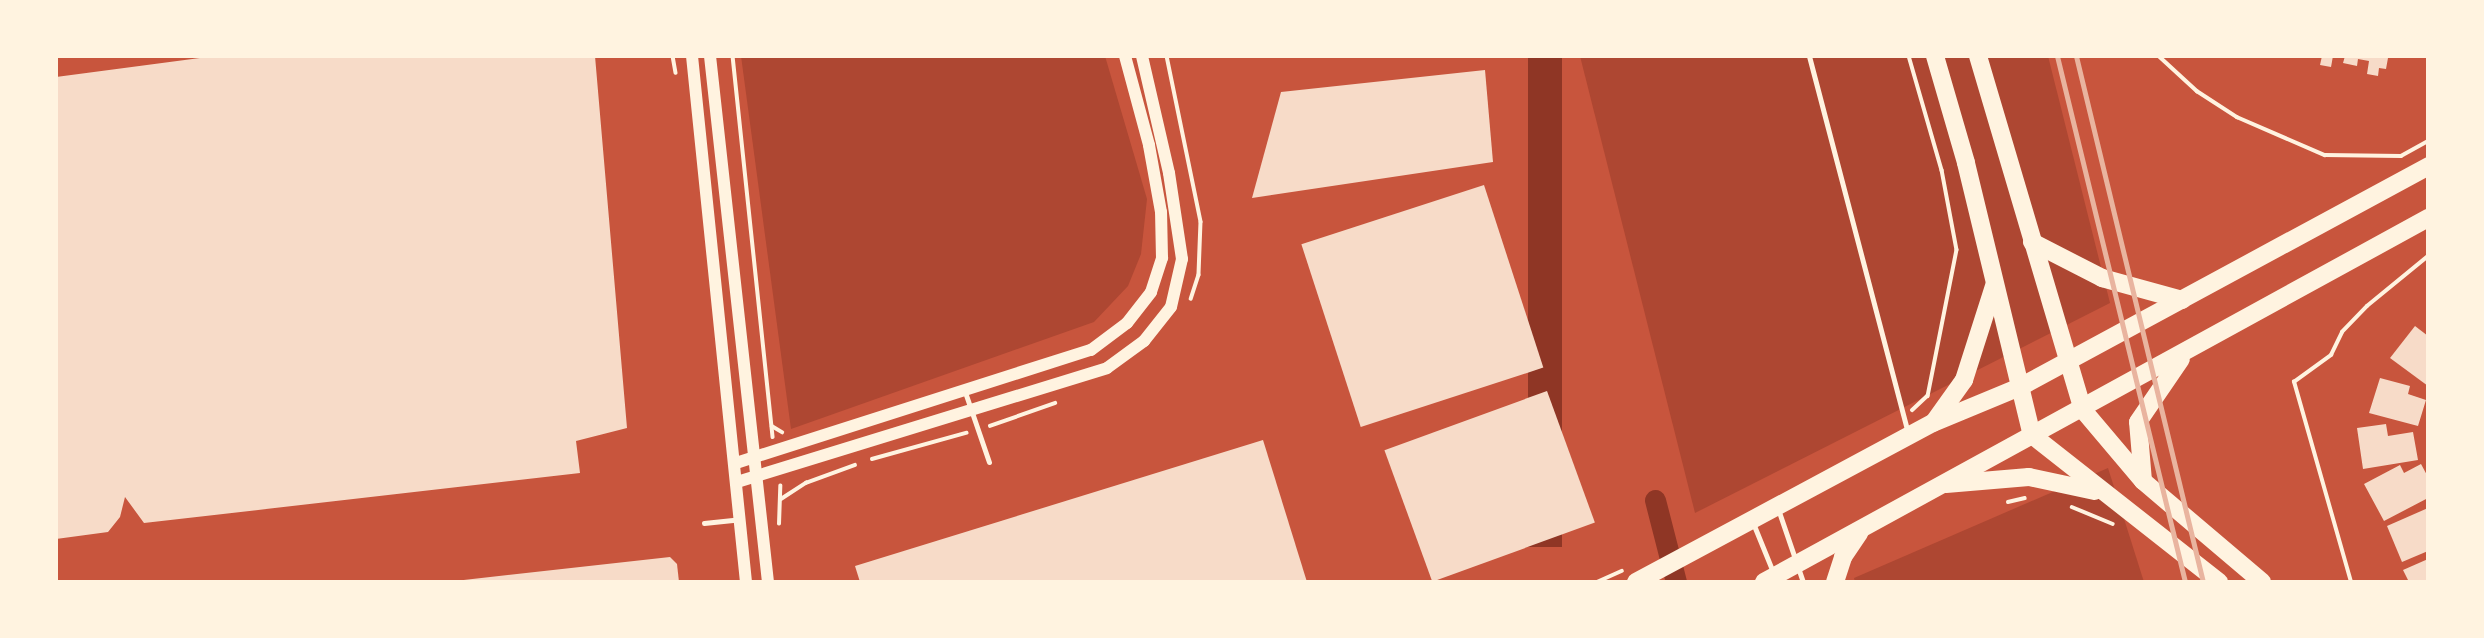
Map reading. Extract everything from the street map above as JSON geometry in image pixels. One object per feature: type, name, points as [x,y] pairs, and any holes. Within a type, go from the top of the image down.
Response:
[{"type":"main road","points":[[1934,56],[1995,283],[2032,435],[2098,492],[2218,582]]},
{"type":"main road","points":[[1978,56],[2083,410],[2143,481],[2262,582]]},
{"type":"main road","points":[[1636,582],[1933,423],[2020,387],[2428,166]]},
{"type":"main road","points":[[1772,580],[2428,218]]},
{"type":"main road","points":[[2032,242],[2102,278],[2182,300]]},
{"type":"main road","points":[[1933,423],[1964,380],[1995,283]]},
{"type":"main road","points":[[2143,481],[2138,422],[2149,399],[2186,353]]},
{"type":"main road","points":[[1940,485],[2029,477],[2098,492]]},
{"type":"main road","points":[[1835,582],[1843,557],[1861,530]]},
{"type":"street","points":[[692,56],[736,463],[746,582]]},
{"type":"street","points":[[710,56],[768,582]]},
{"type":"street","points":[[736,463],[776,454],[1091,350],[1127,323],[1151,292],[1162,258],[1161,225],[1133,57]]},
{"type":"street","points":[[737,482],[756,480],[1107,368],[1144,341],[1171,307],[1180,279],[1179,224],[1156,112],[1133,57]]},
{"type":"lane","points":[[1809,56],[1909,436]]},
{"type":"lane","points":[[1142,116],[1156,112]]},
{"type":"lane","points":[[1161,225],[1179,224]]},
{"type":"lane","points":[[965,392],[989,462]]},
{"type":"lane","points":[[1778,508],[1803,582]]},
{"type":"lane","points":[[704,523],[740,519]]},
{"type":"lane","points":[[1752,521],[1772,580]]},
{"type":"path","points":[[733,56],[776,454]]},
{"type":"path","points":[[1167,56],[1201,222],[1199,275],[1189,307]]},
{"type":"path","points":[[2159,56],[2197,91],[2237,117],[2325,155],[2401,156],[2428,141]]},
{"type":"path","points":[[2351,582],[2294,382],[2331,355],[2342,332],[2367,306],[2428,256]]},
{"type":"path","points":[[781,499],[806,483],[859,463],[978,430],[1066,399]]},
{"type":"path","points":[[772,426],[793,437]]},
{"type":"path","points":[[778,472],[781,499],[779,527]]},
{"type":"path","points":[[2008,502],[2028,497]]},
{"type":"path","points":[[2061,502],[2115,525]]},
{"type":"path","points":[[1597,582],[1617,573]]},
{"type":"shaded area","points":[[741,56],[1105,56],[1147,199],[1141,254],[1128,286],[1094,322],[791,429]]},
{"type":"shaded area","points":[[1528,56],[1562,56],[1562,547],[1528,547]]},
{"type":"shaded area","points":[[1580,56],[2048,56],[2110,303],[1695,513]]},
{"type":"shaded area","points":[[2108,468],[2144,582],[1855,582],[1854,578]]},
{"type":"building","points":[[215,56],[595,56],[627,428],[576,441],[580,473],[144,523],[125,497],[120,517],[108,532],[56,539],[56,77]]},
{"type":"building","points":[[2322,56],[2333,56],[2331,67],[2320,65]]},
{"type":"building","points":[[2345,56],[2388,58],[2386,69],[2379,68],[2378,76],[2367,74],[2369,61],[2358,59],[2357,66],[2343,63]]},
{"type":"building","points":[[1485,70],[1493,162],[1252,198],[1281,92]]},
{"type":"building","points":[[1484,185],[1543,368],[1361,427],[1301,244]]},
{"type":"building","points":[[2415,326],[2428,336],[2428,386],[2390,358]]},
{"type":"building","points":[[2380,378],[2410,386],[2408,394],[2426,400],[2418,426],[2369,413]]},
{"type":"building","points":[[1547,391],[1595,523],[1432,582],[1384,450]]},
{"type":"building","points":[[2386,424],[2388,436],[2413,432],[2418,460],[2363,469],[2357,428]]},
{"type":"building","points":[[1263,440],[1307,582],[860,582],[855,566]]},
{"type":"building","points":[[2421,464],[2428,477],[2428,498],[2384,521],[2364,484],[2400,465],[2404,473]]},
{"type":"building","points":[[2428,508],[2428,551],[2402,562],[2387,526]]},
{"type":"building","points":[[670,557],[677,564],[679,582],[446,582]]},
{"type":"building","points":[[2428,559],[2428,582],[2409,582],[2403,570]]},
{"type":"waterway","points":[[1655,500],[1676,582]]},
{"type":"railway","points":[[2057,56],[2185,582]]},
{"type":"railway","points":[[2076,56],[2203,582]]}]
